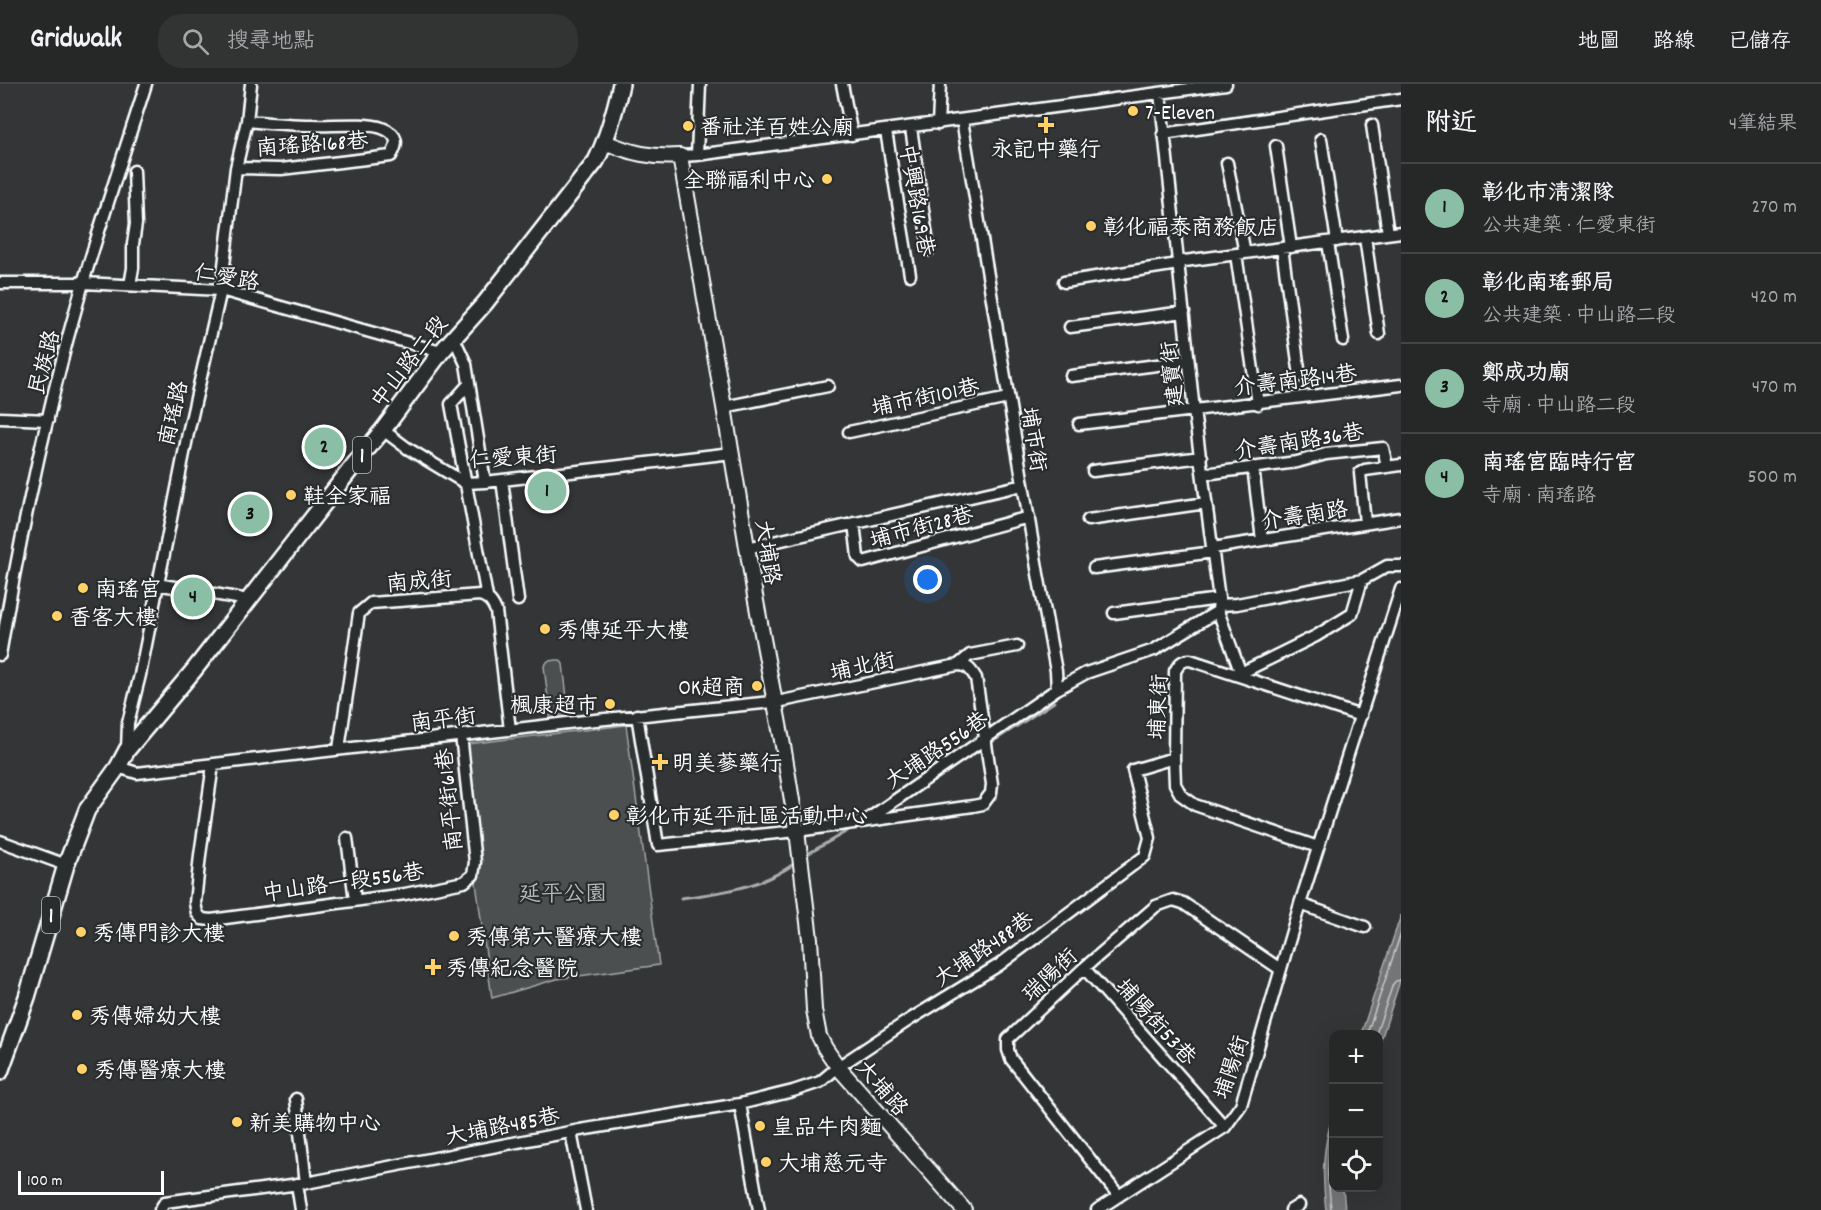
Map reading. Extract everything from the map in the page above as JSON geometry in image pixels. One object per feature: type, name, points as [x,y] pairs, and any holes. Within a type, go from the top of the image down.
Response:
[{"type":"main road","name":"中山路二段","points":[[118,767],[127,750],[194,670],[383,430],[441,352],[485,303],[596,161],[605,142],[621,84]]},
{"type":"main road","points":[[605,142],[628,152],[660,158],[680,156]]},
{"type":"main road","name":"大埔路","points":[[680,156],[797,831],[812,955],[814,1010],[819,1036],[838,1067],[959,1209]]},
{"type":"main road","name":"1","points":[[0,1072],[27,998],[66,865],[87,810],[118,767]]},
{"type":"street","name":"民族路","points":[[0,655],[5,591],[83,283],[146,84]]},
{"type":"street","name":"南瑤路","points":[[127,750],[128,723],[140,675],[188,433],[221,290],[236,168],[247,121],[252,84]]},
{"type":"street","points":[[697,155],[700,84]]},
{"type":"street","points":[[842,84],[852,135]]},
{"type":"street","points":[[938,124],[940,84]]},
{"type":"street","points":[[680,156],[910,128],[1160,93],[1180,87],[1226,84]]},
{"type":"street","name":"建寶街","points":[[1160,93],[1188,361],[1219,605],[1240,671],[1243,672],[1316,636],[1352,614],[1362,580]]},
{"type":"street","points":[[1163,134],[1401,99]]},
{"type":"street","name":"埔市街","points":[[747,548],[1023,484],[962,120]]},
{"type":"street","name":"南瑤路168巷","points":[[236,168],[281,168],[391,156],[396,147],[392,134],[375,126],[247,121]]},
{"type":"street","points":[[1372,125],[1388,233]]},
{"type":"street","points":[[910,128],[929,250]]},
{"type":"street","name":"中興路169巷","points":[[886,131],[910,275]]},
{"type":"street","points":[[1321,139],[1343,340]]},
{"type":"street","points":[[1276,146],[1300,376]]},
{"type":"street","points":[[1227,162],[1241,254],[1258,404]]},
{"type":"street","points":[[130,285],[136,224],[134,171]]},
{"type":"street","points":[[1064,282],[1178,263],[1401,232]]},
{"type":"street","points":[[1365,237],[1379,334]]},
{"type":"street","name":"仁愛路","points":[[0,283],[83,283],[221,290],[441,352]]},
{"type":"street","points":[[1070,327],[1184,312]]},
{"type":"street","points":[[454,338],[466,364],[485,482]]},
{"type":"street","points":[[1071,376],[1188,361]]},
{"type":"street","points":[[469,384],[451,404],[487,597],[496,611],[510,730]]},
{"type":"street","name":"介壽南路14巷","points":[[1079,424],[1401,385]]},
{"type":"street","points":[[724,406],[828,386]]},
{"type":"street","name":"埔市街101巷","points":[[849,432],[1008,398]]},
{"type":"street","points":[[0,418],[48,420]]},
{"type":"street","name":"仁愛東街","points":[[383,430],[407,448],[465,483],[732,453]]},
{"type":"street","name":"介壽南路36巷","points":[[1202,472],[1297,462],[1326,454],[1383,448],[1387,466]]},
{"type":"street","points":[[1093,471],[1201,457]]},
{"type":"street","name":"介壽南路36巷","points":[[1365,523],[1360,473],[1365,470],[1401,465]]},
{"type":"street","points":[[1253,467],[1262,540]]},
{"type":"street","points":[[502,480],[518,600]]},
{"type":"street","points":[[1023,484],[1056,671],[1057,689]]},
{"type":"street","points":[[1088,520],[1206,503]]},
{"type":"street","name":"埔市街28巷","points":[[854,523],[858,557],[863,562],[1029,517]]},
{"type":"street","name":"介壽南路","points":[[1094,568],[1401,518]]},
{"type":"street","points":[[1114,613],[1237,604],[1362,580],[1387,566],[1401,566]]},
{"type":"street","points":[[157,584],[248,600]]},
{"type":"street","name":"埔陽街","points":[[1096,1210],[1225,1127],[1241,1105],[1300,904],[1401,589]]},
{"type":"street","name":"南成街","points":[[339,749],[359,613],[371,603],[480,595],[487,597]]},
{"type":"street","name":"大埔路556巷","points":[[637,715],[658,845],[862,822],[1057,689],[1086,673],[1154,650],[1219,605]]},
{"type":"street","name":"埔北街","points":[[774,702],[958,665],[970,655],[1017,646]]},
{"type":"street","name":"埔東街","points":[[1318,848],[1195,805],[1181,795],[1175,784],[1174,680],[1176,671],[1184,660],[1191,660],[1361,716]]},
{"type":"street","points":[[862,822],[983,804],[991,793],[992,784],[976,678],[972,670],[965,665],[958,665]]},
{"type":"street","name":"南平街","points":[[118,767],[137,773],[637,715],[774,702]]},
{"type":"street","name":"南平街61巷","points":[[461,735],[475,861]]},
{"type":"street","name":"大埔路488巷","points":[[838,1067],[999,965],[1145,856],[1150,838],[1133,770],[1174,758]]},
{"type":"street","name":"中山路一段556巷","points":[[213,765],[195,903],[197,913],[202,919],[211,920],[405,894],[464,882],[473,875],[475,861]]},
{"type":"street","points":[[347,838],[355,900]]},
{"type":"street","points":[[0,841],[66,865]]},
{"type":"street","name":"瑞陽街","points":[[1119,1196],[1011,1059],[1008,1039],[1084,968],[1156,906],[1173,900],[1183,903],[1280,969]]},
{"type":"street","points":[[1300,904],[1365,927]]},
{"type":"street","name":"埔陽街53巷","points":[[1084,968],[1225,1127]]},
{"type":"street","name":"大埔路485巷","points":[[163,1206],[302,1183],[571,1132],[740,1104],[820,1082],[838,1067]]},
{"type":"street","points":[[296,1099],[302,1183],[301,1210]]},
{"type":"street","points":[[740,1104],[759,1210]]},
{"type":"street","points":[[571,1132],[586,1210]]},
{"type":"green space","points":[[560,660],[563,664],[569,714],[550,716],[544,666],[548,661]]},
{"type":"green space","name":"延平公園","points":[[626,725],[659,965],[557,979],[492,998],[476,883],[479,877],[467,744]]},
{"type":"water","points":[[1401,915],[1401,978],[1383,1034],[1383,1030],[1362,1030]]},
{"type":"water","points":[[1329,1132],[1329,1192],[1343,1192],[1345,1210],[1326,1210],[1324,1162]]},
{"type":"waterway","points":[[935,779],[1054,702]]},
{"type":"waterway","points":[[806,855],[854,827]]},
{"type":"waterway","points":[[681,898],[741,888],[769,878],[795,863]]},
{"type":"place","name":"7-Eleven","points":[[1133,111]]},
{"type":"place","name":"永記中藥行","points":[[1046,125]]},
{"type":"place","name":"番社洋百姓公廟","points":[[688,126]]},
{"type":"place","name":"全聯福利中心","points":[[827,179]]},
{"type":"place","name":"彰化福泰商務飯店","points":[[1091,226]]},
{"type":"place","name":"彰化南瑤郵局","points":[[324,447]]},
{"type":"place","name":"彰化市清潔隊","points":[[547,491]]},
{"type":"place","name":"鞋全家福","points":[[291,495]]},
{"type":"place","name":"鄭成功廟","points":[[250,514]]},
{"type":"place","name":"南瑤宮","points":[[83,588]]},
{"type":"place","name":"南瑶宮臨時行宮","points":[[193,597]]},
{"type":"place","name":"香客大樓","points":[[57,616]]},
{"type":"place","name":"秀傳延平大樓","points":[[545,629]]},
{"type":"place","name":"OK超商","points":[[757,686]]},
{"type":"place","name":"楓康超市","points":[[610,704]]},
{"type":"place","name":"明美蔘藥行","points":[[660,762]]},
{"type":"place","name":"彰化市延平社區活動中心","points":[[614,815]]},
{"type":"place","name":"秀傳門診大樓","points":[[81,932]]},
{"type":"place","name":"秀傳第六醫療大樓","points":[[454,936]]},
{"type":"place","name":"秀傳紀念醫院","points":[[433,967]]},
{"type":"place","name":"秀傳婦幼大樓","points":[[77,1015]]},
{"type":"place","name":"秀傳醫療大樓","points":[[82,1069]]},
{"type":"place","name":"新美購物中心","points":[[237,1122]]},
{"type":"place","name":"皇品牛肉麵","points":[[760,1126]]},
{"type":"place","name":"大埔慈元寺","points":[[766,1162]]}]
